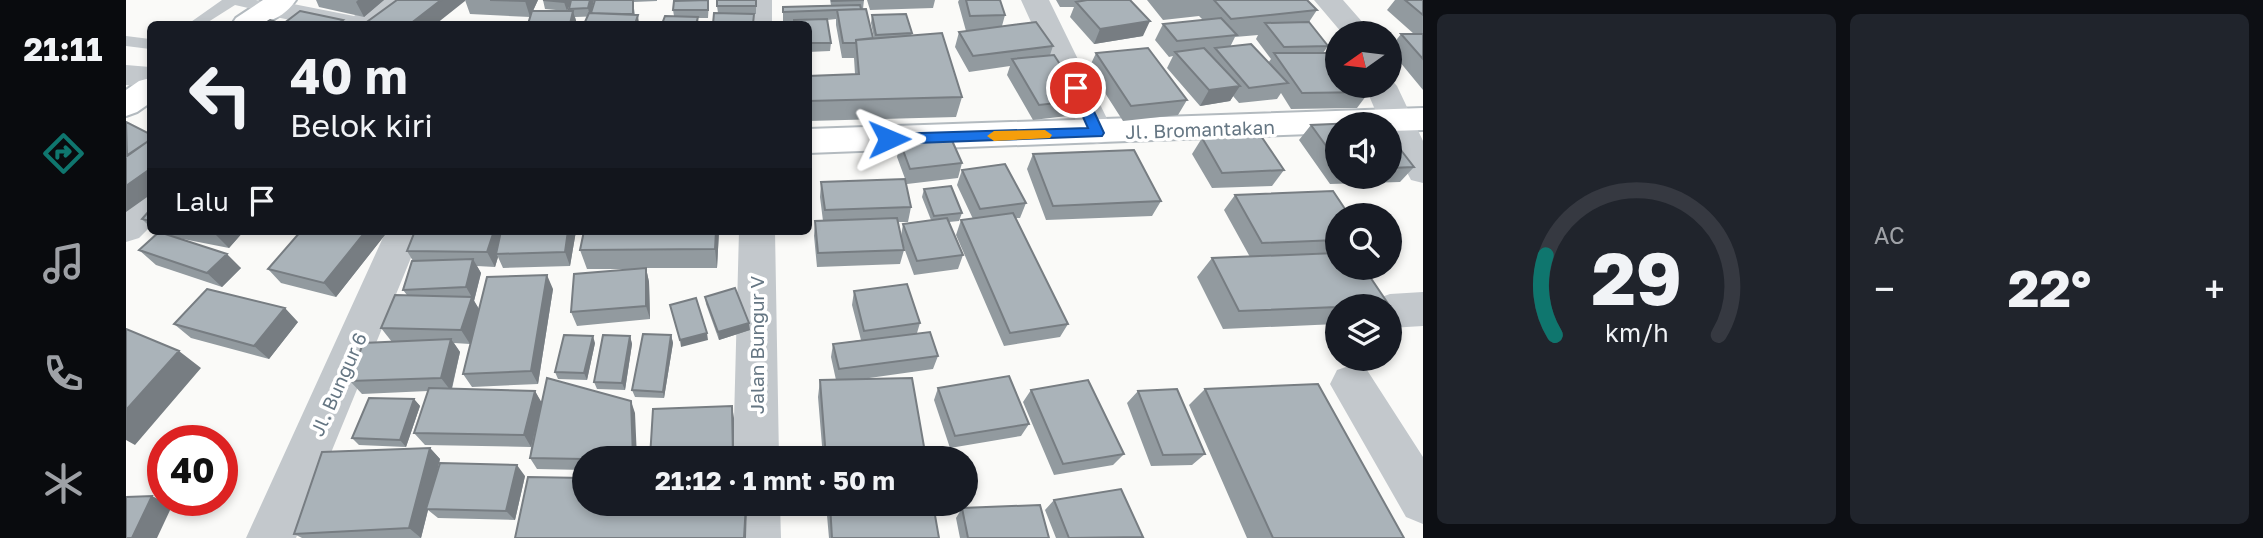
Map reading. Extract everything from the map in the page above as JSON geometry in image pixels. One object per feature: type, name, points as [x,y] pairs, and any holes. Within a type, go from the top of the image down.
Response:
[{"type":"street","points":[[366,21],[392,0]]},
{"type":"street","points":[[758,0],[758,21]]},
{"type":"street","points":[[1035,0],[1097,133]]},
{"type":"street","points":[[1328,0],[1346,21]]},
{"type":"street","points":[[251,21],[277,4],[339,21]]},
{"type":"street","points":[[1391,98],[1409,120],[1423,170]]},
{"type":"street","name":"Jl. Bromantakan","points":[[812,141],[1409,120]]},
{"type":"street","points":[[126,228],[147,209]]},
{"type":"street","name":"Jl. Bungur 6","points":[[271,538],[402,235]]},
{"type":"street","name":"Jalan Bungur V","points":[[756,446],[757,235]]},
{"type":"street","points":[[1402,310],[1423,309]]},
{"type":"street","points":[[1352,384],[1423,500]]},
{"type":"street","points":[[756,516],[756,538]]},
{"type":"lane","points":[[205,21],[233,0],[277,4]]},
{"type":"lane","points":[[126,41],[147,44]]},
{"type":"building","points":[[397,0],[441,0],[414,21],[368,21]]},
{"type":"building","points":[[571,0],[590,0],[588,8],[569,9]]},
{"type":"building","points":[[595,0],[633,0],[633,14],[591,13]]},
{"type":"building","points":[[708,0],[708,10],[673,10],[674,1]]},
{"type":"building","points":[[717,0],[756,0],[756,6],[717,6]]},
{"type":"building","points":[[966,0],[1000,0],[1005,15],[970,16]]},
{"type":"building","points":[[1130,0],[1150,21],[1100,29],[1076,2]]},
{"type":"building","points":[[1214,0],[1307,0],[1317,10],[1231,19]]},
{"type":"building","points":[[1405,0],[1423,0],[1423,15]]},
{"type":"building","points":[[860,5],[861,9],[783,12],[783,7]]},
{"type":"building","points":[[866,9],[873,38],[856,40],[856,43],[843,43],[837,10]]},
{"type":"building","points":[[300,11],[343,20],[342,21],[287,21]]},
{"type":"building","points":[[532,11],[573,11],[571,21],[529,21]]},
{"type":"building","points":[[589,13],[638,15],[636,21],[585,21]]},
{"type":"building","points":[[714,13],[754,14],[753,21],[713,21]]},
{"type":"building","points":[[906,14],[912,33],[876,35],[872,15]]},
{"type":"building","points":[[665,16],[698,17],[697,21],[663,21]]},
{"type":"building","points":[[1221,18],[1237,35],[1177,41],[1163,24]]},
{"type":"building","points":[[827,19],[831,43],[812,43],[812,21],[794,20]]},
{"type":"building","points":[[1036,22],[1053,46],[973,56],[959,32]]},
{"type":"building","points":[[1309,22],[1325,42],[1325,46],[1284,47],[1265,23]]},
{"type":"building","points":[[942,33],[962,97],[812,101],[812,76],[859,74],[856,40]]},
{"type":"building","points":[[1402,34],[1423,34],[1423,59],[1402,35]]},
{"type":"building","points":[[1251,44],[1288,83],[1249,88],[1215,48]]},
{"type":"building","points":[[1148,48],[1187,100],[1131,106],[1096,53]]},
{"type":"building","points":[[1204,48],[1240,86],[1209,90],[1175,52]]},
{"type":"building","points":[[1274,53],[1325,53],[1325,93],[1302,93]]},
{"type":"building","points":[[1054,55],[1083,100],[1039,105],[1012,59]]},
{"type":"building","points":[[126,122],[147,132],[147,142],[127,156]]},
{"type":"building","points":[[1325,124],[1325,144],[1311,125]]},
{"type":"building","points":[[950,136],[962,163],[910,169],[900,142]]},
{"type":"building","points":[[1261,136],[1284,170],[1222,173],[1202,138]]},
{"type":"building","points":[[147,142],[147,171],[126,186],[126,156]]},
{"type":"building","points":[[1134,150],[1161,201],[1053,206],[1033,154]]},
{"type":"building","points":[[1402,152],[1414,167],[1402,168]]},
{"type":"building","points":[[1005,164],[1026,203],[980,209],[962,170]]},
{"type":"building","points":[[905,179],[911,207],[825,210],[821,182]]},
{"type":"building","points":[[951,186],[962,213],[934,216],[924,189]]},
{"type":"building","points":[[1333,191],[1341,203],[1325,203],[1325,240],[1262,243],[1235,195]]},
{"type":"building","points":[[1013,213],[1068,324],[1010,333],[961,220]]},
{"type":"building","points":[[897,218],[904,250],[818,253],[815,221]]},
{"type":"building","points":[[947,218],[963,255],[917,261],[903,224]]},
{"type":"building","points":[[156,235],[168,235],[227,254],[207,273],[139,250]]},
{"type":"building","points":[[298,235],[363,235],[324,283],[268,269]]},
{"type":"building","points":[[413,235],[493,235],[487,252],[407,251]]},
{"type":"building","points":[[500,235],[567,235],[565,252],[496,254]]},
{"type":"building","points":[[583,235],[716,235],[715,249],[580,250]]},
{"type":"building","points":[[1325,253],[1325,280],[1372,280],[1382,294],[1325,294],[1325,307],[1239,311],[1212,258]]},
{"type":"building","points":[[473,259],[466,287],[403,290],[412,261]]},
{"type":"building","points":[[646,268],[646,306],[571,312],[574,274]]},
{"type":"building","points":[[547,275],[531,371],[463,374],[487,277]]},
{"type":"building","points":[[907,284],[920,323],[864,331],[854,291]]},
{"type":"building","points":[[735,288],[749,323],[718,332],[705,297]]},
{"type":"building","points":[[207,289],[285,308],[254,346],[174,324]]},
{"type":"building","points":[[395,295],[472,297],[461,330],[381,328]]},
{"type":"building","points":[[696,298],[707,333],[680,340],[670,305]]},
{"type":"building","points":[[126,329],[179,351],[126,410]]},
{"type":"building","points":[[930,332],[938,356],[839,369],[833,344]]},
{"type":"building","points":[[643,334],[671,335],[663,392],[632,390]]},
{"type":"building","points":[[564,335],[593,336],[584,373],[555,372]]},
{"type":"building","points":[[603,335],[630,336],[622,383],[594,382]]},
{"type":"building","points":[[451,339],[441,378],[350,381],[363,343]]},
{"type":"building","points":[[1009,376],[1029,424],[955,436],[938,388]]},
{"type":"building","points":[[547,378],[631,401],[633,446],[572,446],[572,459],[530,458]]},
{"type":"building","points":[[912,378],[924,446],[825,446],[820,380]]},
{"type":"building","points":[[1088,380],[1124,454],[1063,464],[1031,390]]},
{"type":"building","points":[[1318,384],[1404,538],[1273,538],[1205,389]]},
{"type":"building","points":[[429,388],[535,391],[524,435],[414,433]]},
{"type":"building","points":[[1177,389],[1205,454],[1163,455],[1138,391]]},
{"type":"building","points":[[369,398],[414,399],[400,440],[352,438]]},
{"type":"building","points":[[732,406],[733,446],[651,446],[653,409]]},
{"type":"building","points":[[430,448],[409,528],[294,534],[322,452]]},
{"type":"building","points":[[440,463],[517,465],[506,511],[426,509]]},
{"type":"building","points":[[528,477],[572,478],[572,516],[745,516],[744,538],[515,538]]},
{"type":"building","points":[[1121,489],[1143,537],[1069,538],[1054,500]]},
{"type":"building","points":[[147,496],[147,506],[132,538],[126,538],[126,497]]},
{"type":"building","points":[[1040,505],[1049,538],[968,538],[964,516],[978,516],[978,507]]},
{"type":"building","points":[[831,516],[935,516],[939,538],[832,538]]},
{"type":"slow traffic","points":[[994,136],[1045,135]]},
{"type":"route","points":[[889,139],[1097,133],[1076,88]]}]
